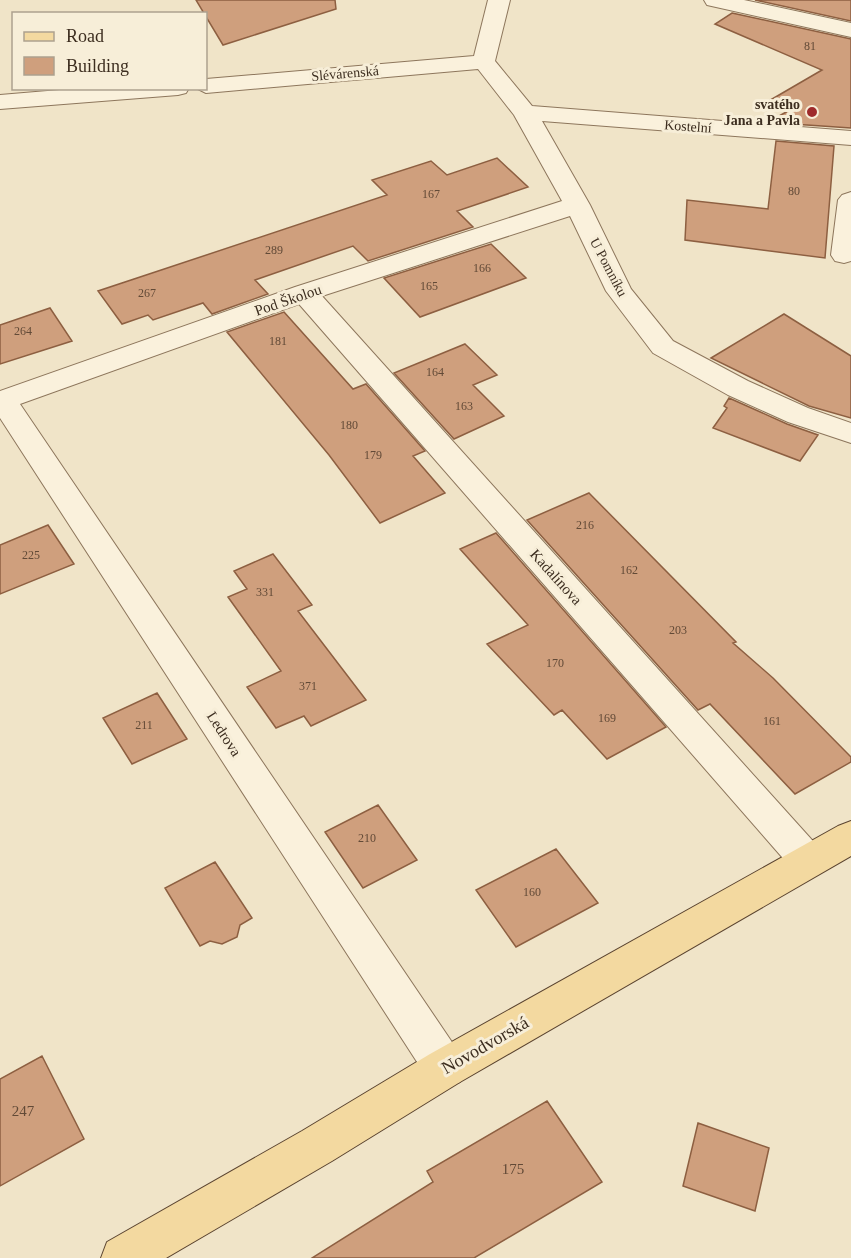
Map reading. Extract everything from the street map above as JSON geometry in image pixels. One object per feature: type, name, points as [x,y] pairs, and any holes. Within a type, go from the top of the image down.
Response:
[{"type":"main road","name":"Novodvorská","points":[[123,1258],[317,1146],[445,1068],[851,837]]},
{"type":"street","points":[[484,62],[499,0]]},
{"type":"street","points":[[715,0],[851,30]]},
{"type":"street","name":"Slévárenská","points":[[207,86],[484,62]]},
{"type":"street","name":"U Pomníku","points":[[484,62],[525,113],[577,205],[619,291],[663,347],[738,388],[798,415],[851,433]]},
{"type":"street","points":[[0,102],[153,90]]},
{"type":"street","name":"Kostelní","points":[[525,113],[851,138]]},
{"type":"street","points":[[844,255],[851,200]]},
{"type":"street","name":"Pod Školou","points":[[1,401],[304,293],[577,205]]},
{"type":"street","name":"Kadalínova","points":[[304,293],[808,861]]},
{"type":"street","name":"Ledrova","points":[[1,401],[445,1068]]},
{"type":"building","points":[[196,0],[335,0],[336,9],[223,45],[207,18],[207,12],[203,12]]},
{"type":"building","points":[[755,0],[851,0],[851,21]]},
{"type":"building","points":[[732,13],[851,39],[851,128],[778,123],[779,116],[788,111],[767,102],[822,70],[715,24]]},
{"type":"building","points":[[776,141],[834,146],[825,258],[685,240],[687,200],[768,209]]},
{"type":"building","points":[[497,158],[528,187],[457,211],[473,227],[368,261],[353,246],[255,280],[268,294],[212,314],[203,303],[153,320],[148,315],[122,324],[98,291],[387,195],[372,180],[431,161],[447,175]]},
{"type":"building","points":[[491,244],[526,278],[420,317],[384,278]]},
{"type":"building","points":[[50,308],[72,341],[0,364],[0,325]]},
{"type":"building","points":[[284,312],[353,389],[366,384],[425,451],[413,456],[445,493],[380,523],[329,455],[227,332]]},
{"type":"building","points":[[784,314],[851,356],[851,418],[809,406],[711,358]]},
{"type":"building","points":[[465,344],[497,375],[473,385],[504,416],[454,439],[394,373]]},
{"type":"building","points":[[729,398],[818,435],[800,461],[713,428],[727,408],[724,406]]},
{"type":"building","points":[[589,493],[736,642],[733,643],[773,678],[851,757],[851,762],[795,794],[710,704],[698,710],[527,520]]},
{"type":"building","points":[[48,525],[74,564],[0,594],[0,545]]},
{"type":"building","points":[[496,533],[666,727],[607,759],[562,710],[554,715],[487,644],[528,625],[460,549]]},
{"type":"building","points":[[273,554],[312,605],[298,611],[366,700],[311,726],[304,716],[276,728],[247,687],[281,671],[228,597],[247,589],[234,571]]},
{"type":"building","points":[[157,693],[187,739],[132,764],[103,718]]},
{"type":"building","points":[[378,805],[417,860],[363,888],[325,832]]},
{"type":"building","points":[[556,849],[598,903],[516,947],[476,890]]},
{"type":"building","points":[[215,862],[252,918],[240,925],[237,937],[222,944],[210,941],[200,946],[165,888]]},
{"type":"building","points":[[42,1056],[84,1139],[0,1186],[0,1079]]},
{"type":"building","points":[[547,1101],[602,1182],[474,1258],[312,1258],[433,1182],[427,1171]]},
{"type":"building","points":[[698,1123],[769,1148],[755,1211],[683,1186]]},
{"type":"place","name":"svatého Jana a Pavla","points":[[812,112]]}]
